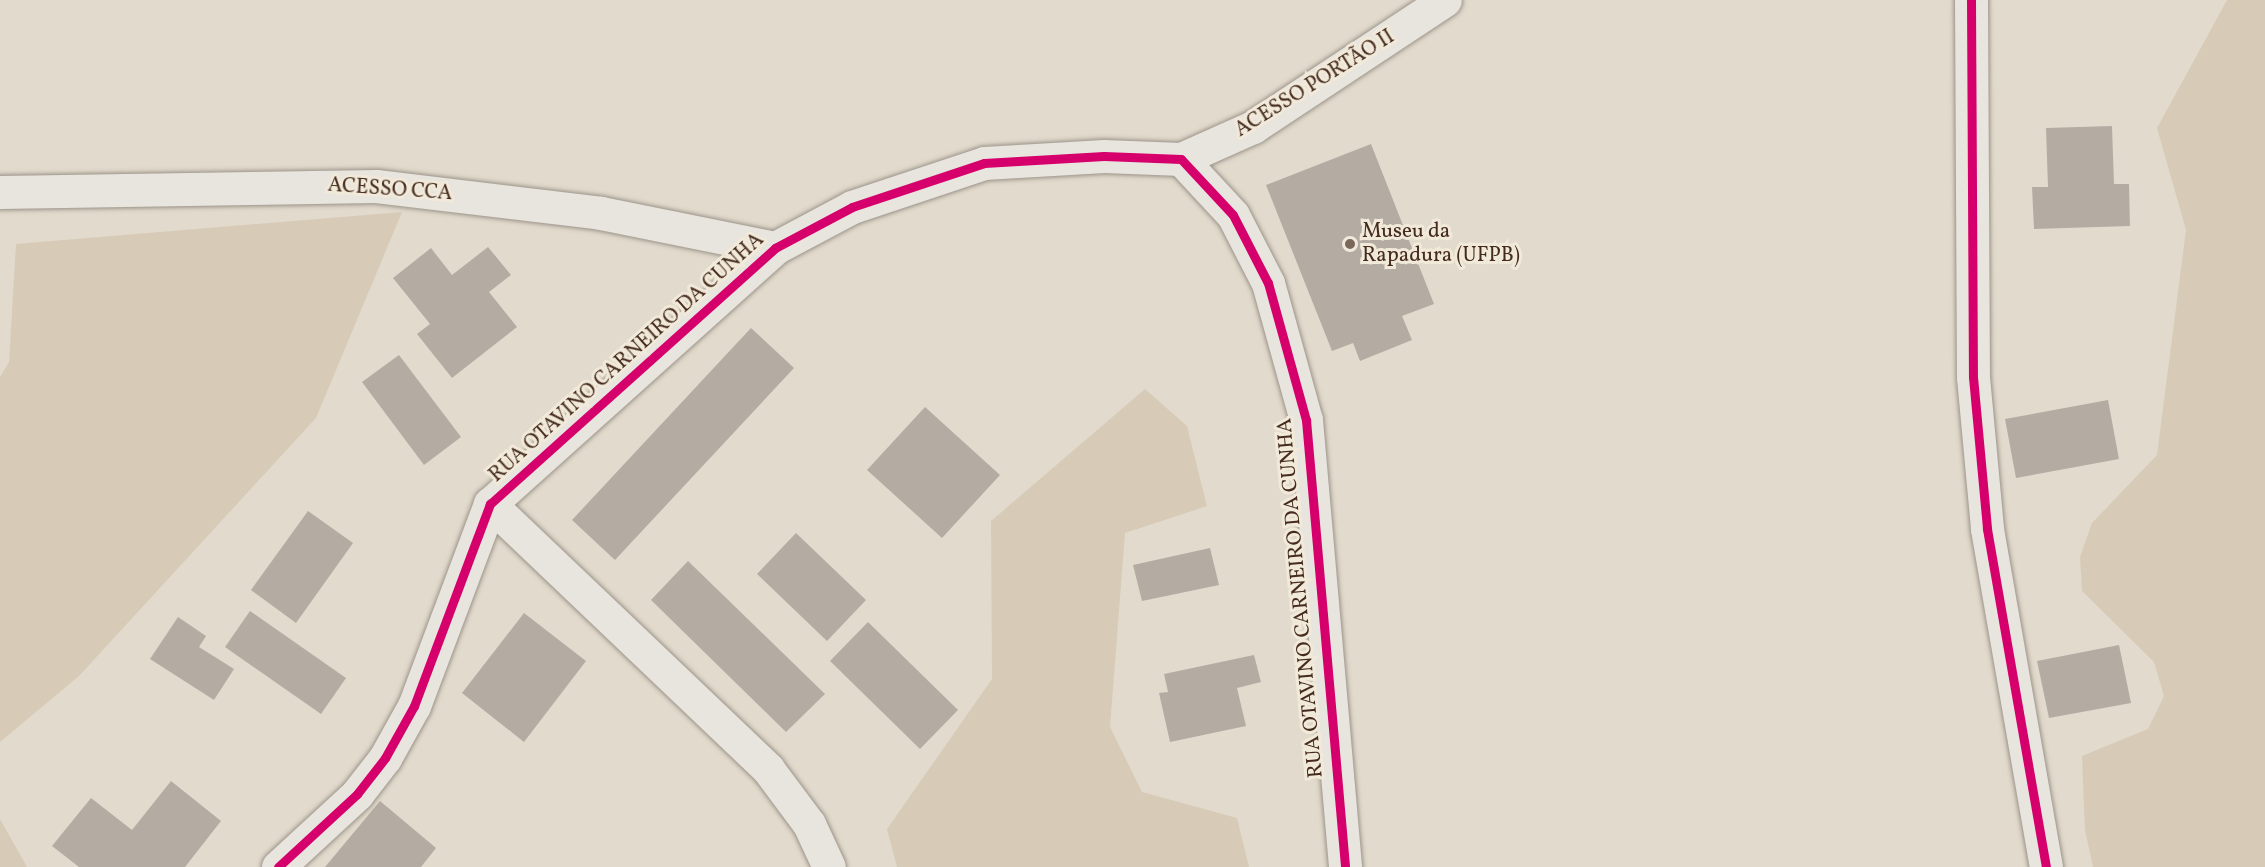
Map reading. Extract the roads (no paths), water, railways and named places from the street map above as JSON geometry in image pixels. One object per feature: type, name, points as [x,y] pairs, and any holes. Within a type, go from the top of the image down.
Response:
[{"type":"street","name":"ACESSO PORTÃO II","points":[[1181,159],[1253,127],[1445,0]]},
{"type":"street","points":[[1971,0],[1973,377],[1987,529],[2046,867]]},
{"type":"street","name":"RUA OTAVINO CARNEIRO DA CUNHA","points":[[490,504],[775,248],[852,207],[984,163],[1104,156],[1181,159],[1233,215],[1268,283],[1306,420],[1345,867]]},
{"type":"street","name":"ACESSO CCA","points":[[0,192],[375,186],[601,213],[775,248]]},
{"type":"street","points":[[278,867],[357,794],[385,758],[414,706],[490,504],[768,769],[810,824],[829,867]]},
{"type":"place","name":"Museu da Rapadura (UFPB)","points":[[1350,244]]}]
